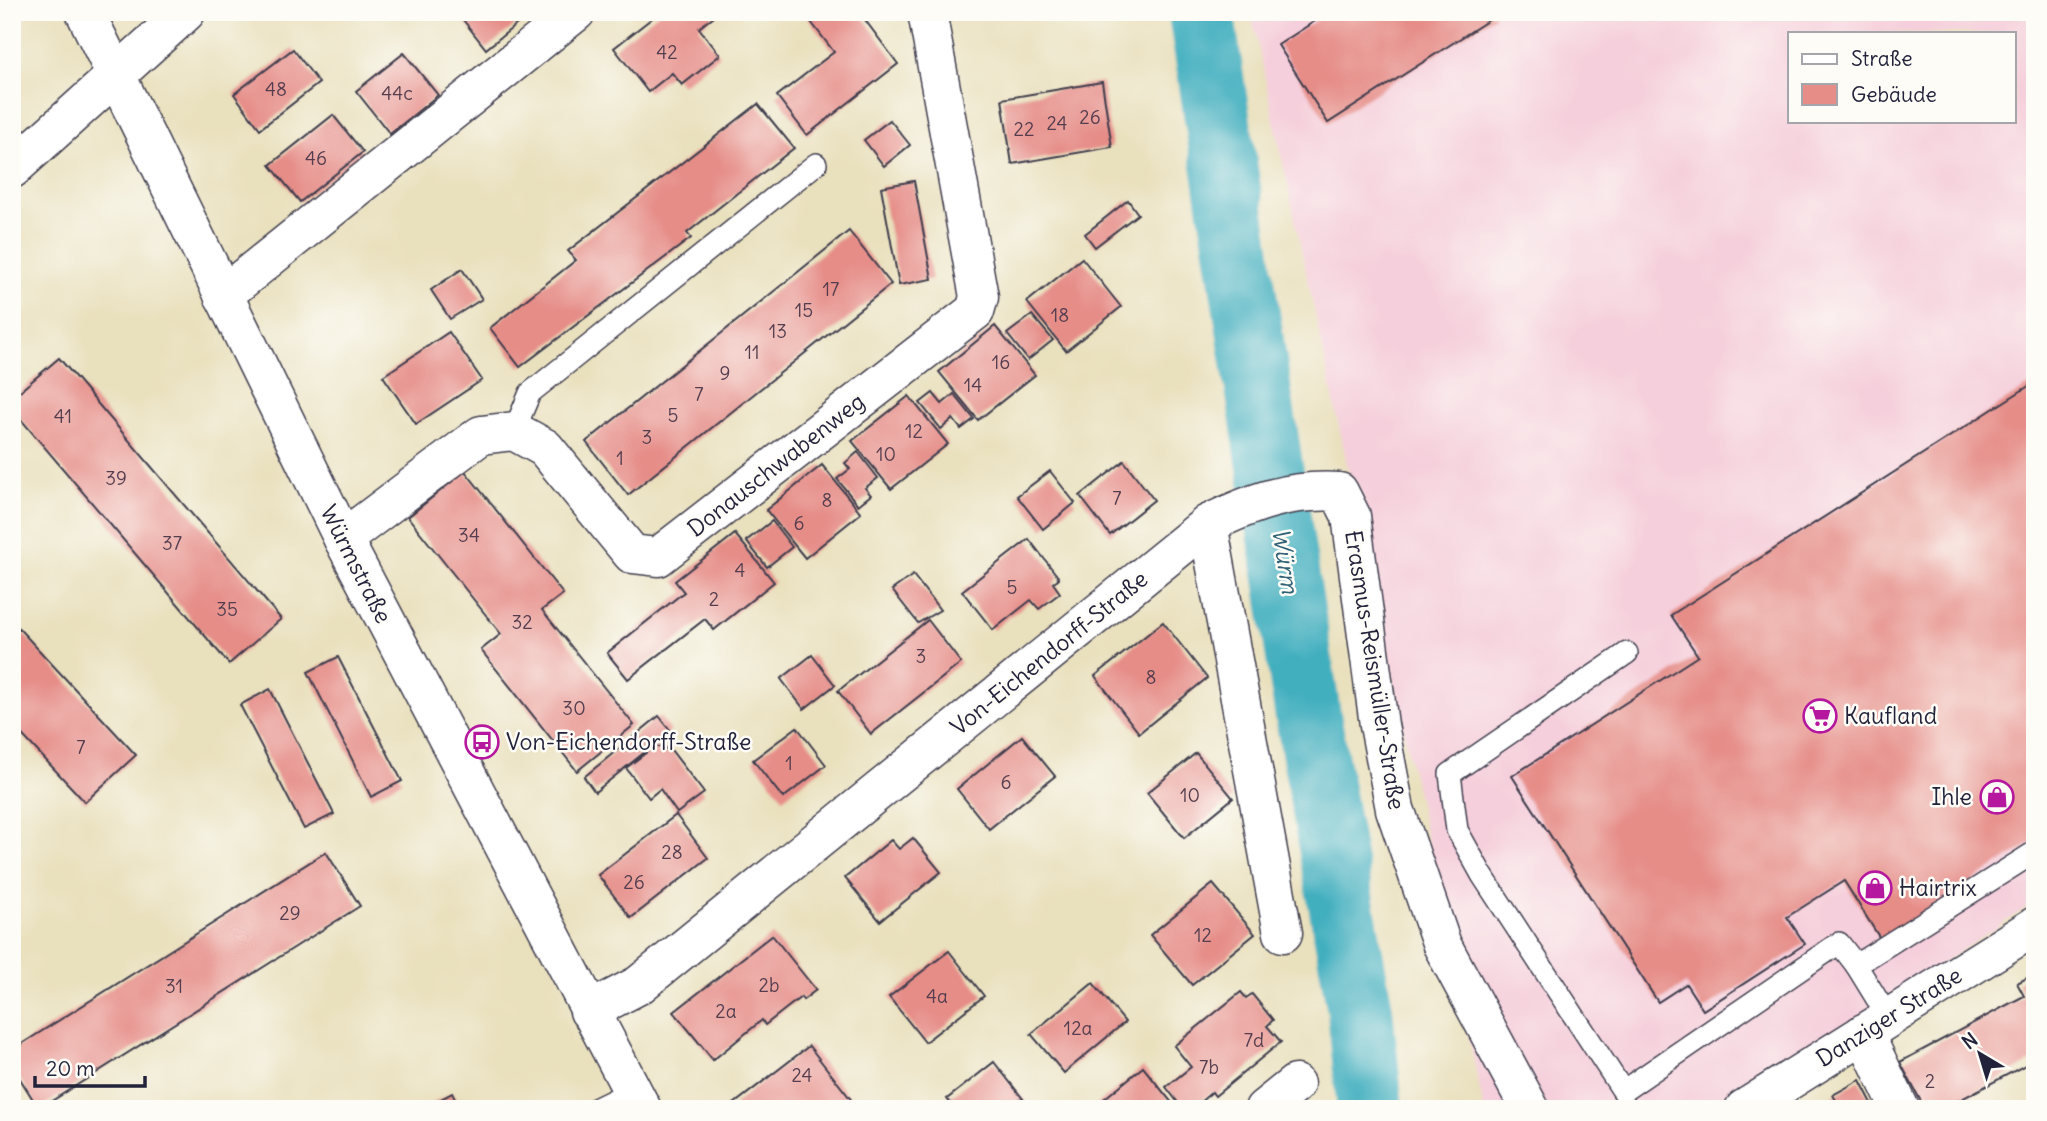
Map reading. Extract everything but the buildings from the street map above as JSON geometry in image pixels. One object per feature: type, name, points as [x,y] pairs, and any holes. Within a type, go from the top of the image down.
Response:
[{"type":"street","name":"Würmstraße","points":[[85,12],[343,539],[637,1100]]},
{"type":"street","points":[[12,169],[186,12]]},
{"type":"street","points":[[223,295],[576,12]]},
{"type":"street","name":"Donauschwabenweg","points":[[514,431],[545,447],[632,554],[658,557],[975,311],[979,297],[927,12]]},
{"type":"street","points":[[343,539],[481,435],[514,431]]},
{"type":"street","name":"Von-Eichendorff-Straße","points":[[589,1010],[639,985],[1208,524],[1245,506],[1304,490]]},
{"type":"street","name":"Erasmus-Reismüller-Straße","points":[[1304,490],[1339,492],[1351,516],[1379,725],[1395,808],[1442,945],[1530,1109]]},
{"type":"street","points":[[1208,524],[1283,933]]},
{"type":"street","name":"Danziger Straße","points":[[1744,1109],[2035,926]]},
{"type":"street","points":[[1876,1025],[1900,1109]]},
{"type":"street","points":[[1264,1109],[1295,1084]]},
{"type":"lane","points":[[514,431],[530,393],[816,164]]},
{"type":"lane","points":[[1627,653],[1450,774],[1457,830],[1482,875],[1623,1091],[1839,943],[1856,965],[1876,1025]]},
{"type":"lane","points":[[1856,965],[2035,852]]},
{"type":"lane","points":[[595,1109],[637,1100]]},
{"type":"shaded area","points":[[1251,12],[2035,12],[2035,902],[1723,1109],[1484,1109]]},
{"type":"waterway","name":"Würm","points":[[1201,12],[1308,716],[1360,1010],[1370,1109]]},
{"type":"place","name":"Kaufland","points":[[1820,716]]},
{"type":"place","name":"Von-Eichendorff-Straße","points":[[482,742]]},
{"type":"place","name":"Ihle","points":[[1997,797]]},
{"type":"place","name":"Hairtrix","points":[[1875,888]]}]
